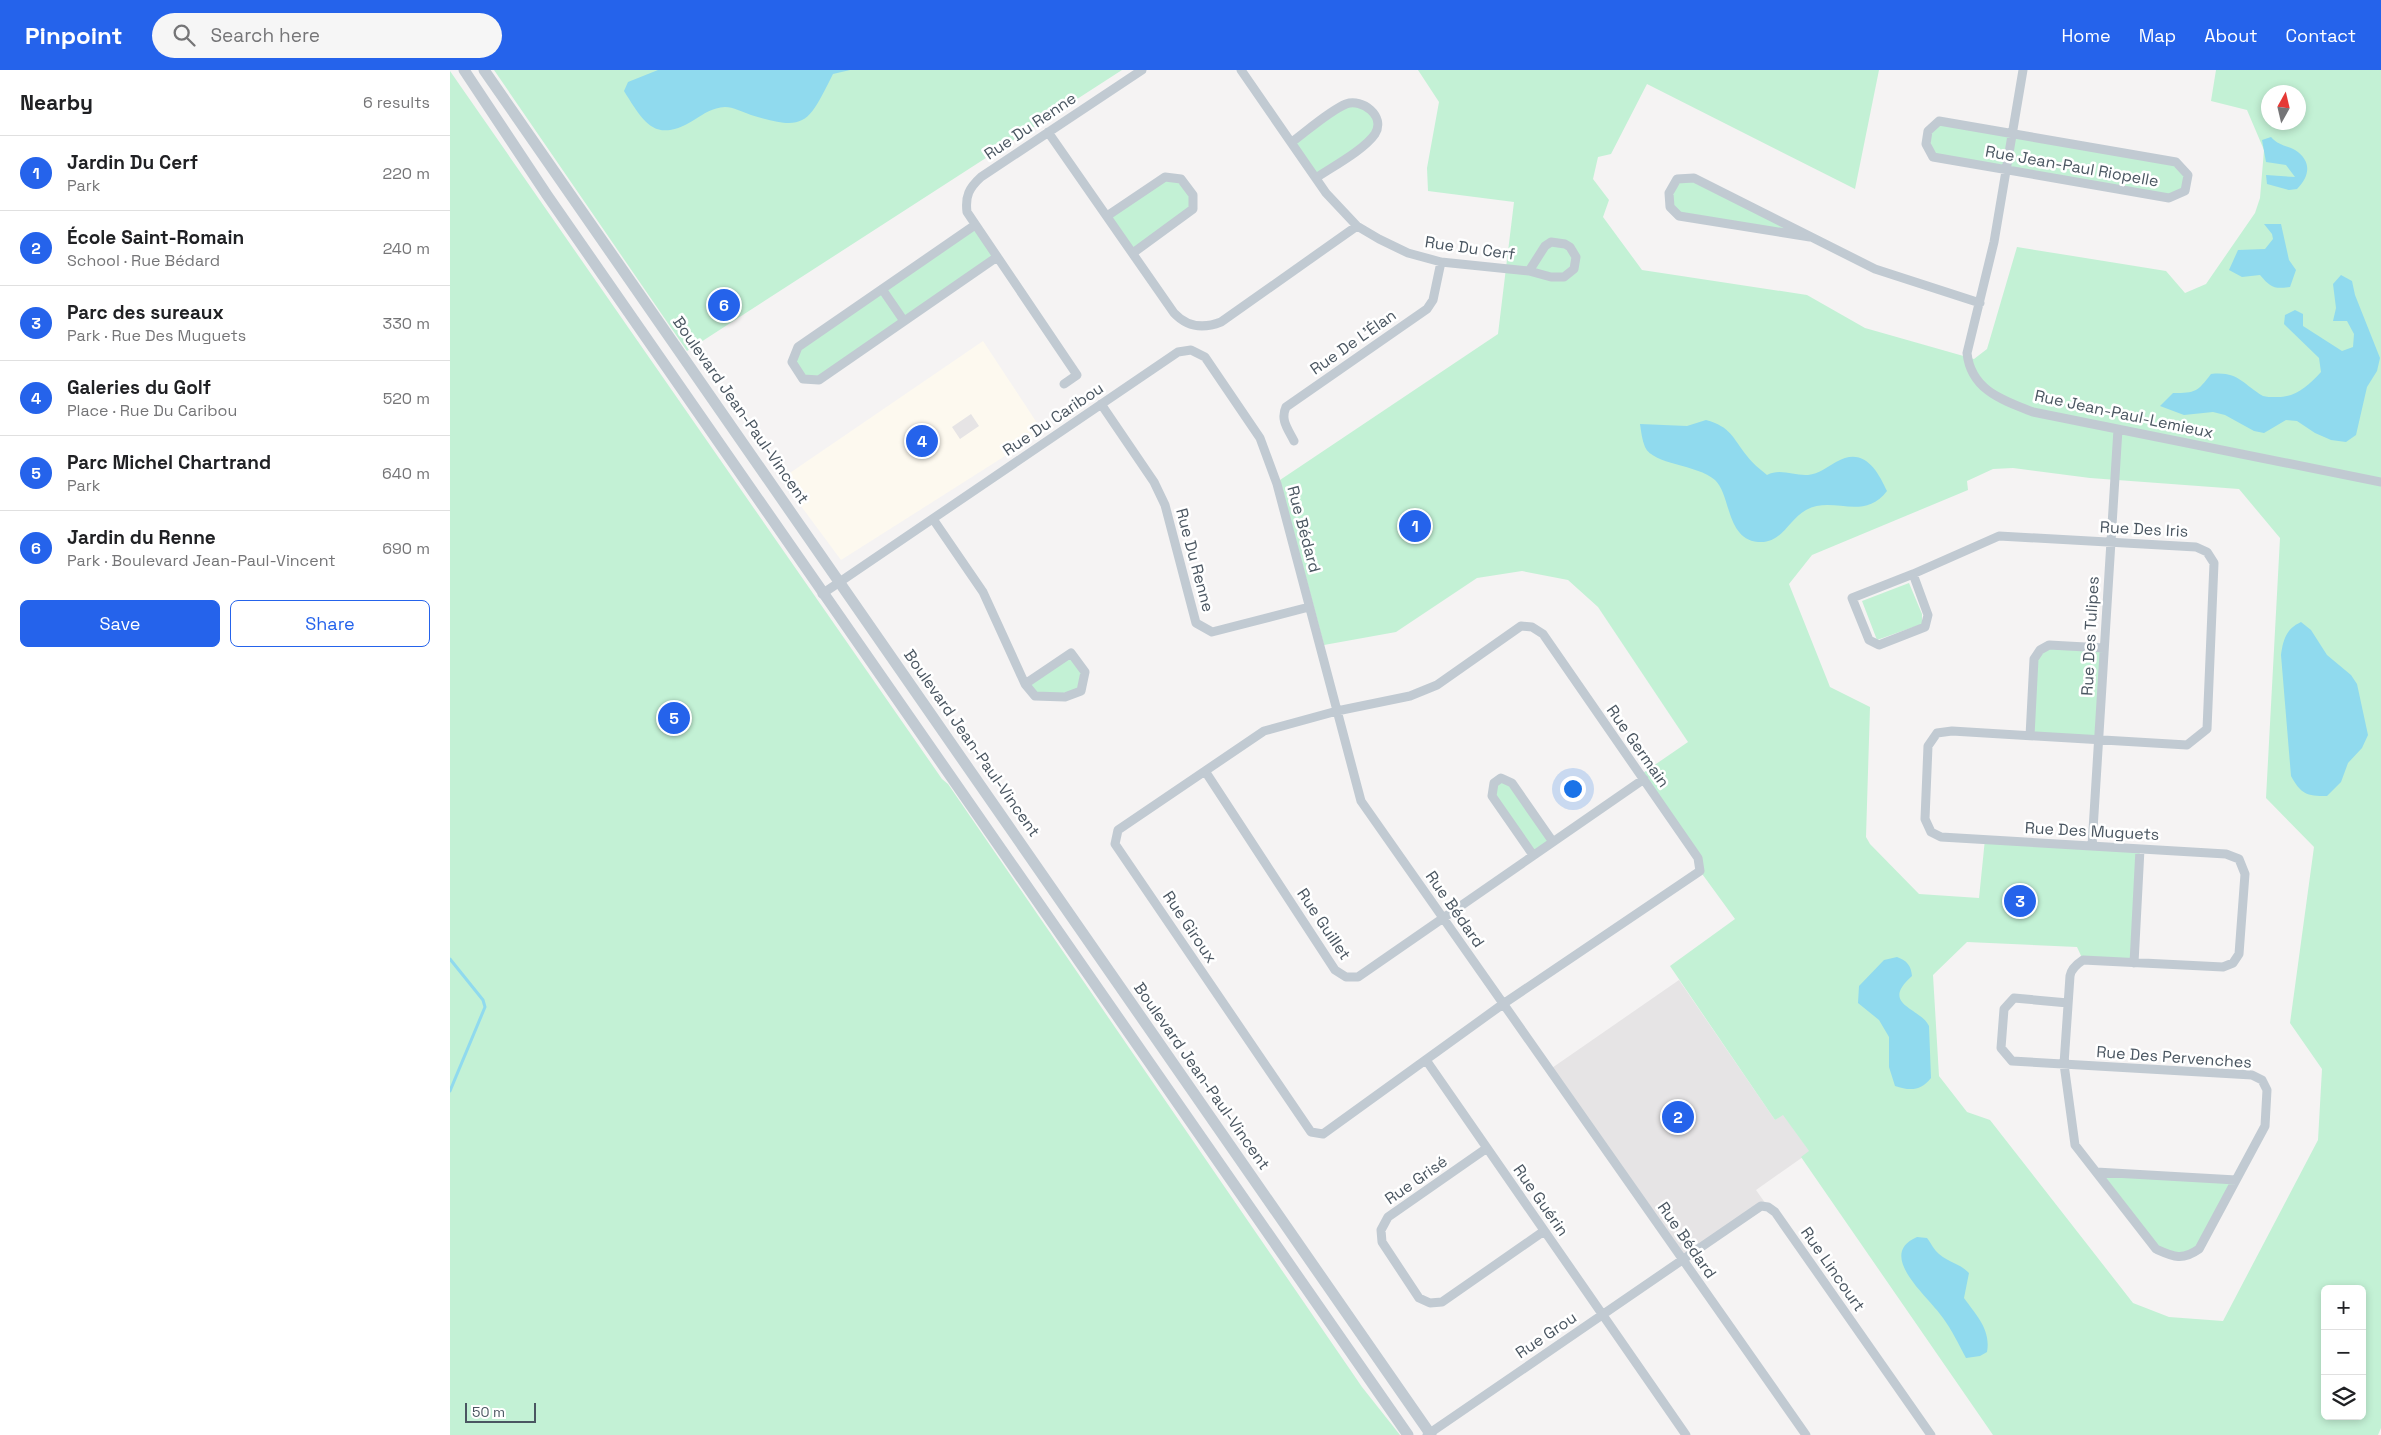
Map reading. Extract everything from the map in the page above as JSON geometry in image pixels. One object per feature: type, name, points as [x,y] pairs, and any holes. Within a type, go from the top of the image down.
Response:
[{"type":"street","points":[[464,70],[546,196],[1408,1435]]},
{"type":"street","name":"Boulevard Jean-Paul-Vincent","points":[[484,70],[1429,1434]]},
{"type":"street","name":"Rue Du Renne","points":[[1064,384],[1077,375],[967,212],[967,194],[970,187],[1048,132],[1142,70]]},
{"type":"street","name":"Rue Du Cerf","points":[[1241,70],[1326,193],[1357,226],[1408,253],[1440,262],[1529,271],[1558,279],[1574,269],[1576,256],[1570,247],[1565,244],[1551,242],[1545,246],[1529,271]]},
{"type":"street","name":"Rue Jean-Paul-Lemieux","points":[[2023,70],[1980,303],[1967,353],[1969,368],[1978,383],[1998,397],[2033,412],[2381,482]]},
{"type":"street","points":[[1292,142],[1345,104],[1356,101],[1368,106],[1377,119],[1376,132],[1369,141],[1316,178]]},
{"type":"street","name":"Rue Jean-Paul Riopelle","points":[[1939,122],[2012,134],[2176,162],[2188,174],[2185,191],[2169,198],[2006,170],[1933,157],[1926,144],[1928,131],[1939,122]]},
{"type":"street","points":[[1048,132],[1182,322],[1209,327],[1221,322],[1357,226]]},
{"type":"street","points":[[1107,216],[1165,177],[1181,180],[1193,195],[1193,209],[1133,253]]},
{"type":"street","points":[[1810,237],[1679,216],[1670,207],[1669,193],[1676,179],[1694,178],[1875,269],[1980,303]]},
{"type":"street","points":[[975,224],[798,347],[792,362],[803,379],[819,380],[997,257]]},
{"type":"street","name":"Rue De L'Élan","points":[[1294,441],[1284,422],[1283,414],[1286,407],[1427,309],[1433,300],[1440,262]]},
{"type":"street","points":[[882,289],[904,321]]},
{"type":"street","name":"Rue Du Caribou","points":[[822,594],[1178,352],[1192,350]]},
{"type":"street","name":"Rue Bédard","points":[[1192,350],[1205,357],[1260,438],[1277,484],[1361,801],[1806,1435]]},
{"type":"street","name":"Rue Du Renne","points":[[1101,404],[1154,482],[1165,505],[1196,622],[1212,632],[1309,607]]},
{"type":"street","name":"Rue Des Tulipes","points":[[2092,846],[2118,429]]},
{"type":"street","name":"Rue Jean-Paul-Lemieux","points":[[2349,475],[2381,478]]},
{"type":"street","points":[[933,518],[983,592],[1025,684],[1035,696],[1065,697],[1081,691],[1085,672],[1071,653],[1025,684]]},
{"type":"street","name":"Rue Des Iris","points":[[1913,574],[1928,615],[1926,627],[1879,646],[1869,640],[1852,598],[1913,574],[1999,536],[2196,547],[2208,552],[2214,563],[2207,729],[2187,745],[2098,740]]},
{"type":"street","name":"Rue Germain","points":[[1337,711],[1410,696],[1437,685],[1521,626],[1532,627],[1542,634],[1698,858],[1700,871],[1503,1004]]},
{"type":"street","points":[[2030,736],[2034,658],[2040,650],[2049,644],[2104,648]]},
{"type":"street","name":"Rue Giroux","points":[[1337,711],[1264,731],[1118,830],[1115,844],[1311,1132],[1323,1134],[1426,1060]]},
{"type":"street","name":"Rue Des Muguets","points":[[2070,974],[2076,965],[2083,960],[2223,967],[2233,963],[2239,954],[2245,874],[2239,859],[2226,854],[1941,836],[1931,832],[1925,819],[1928,746],[1937,733],[1952,731],[2098,740]]},
{"type":"street","name":"Rue Guillet","points":[[1205,771],[1335,970],[1346,977],[1358,977],[1644,780]]},
{"type":"street","points":[[1533,856],[1492,796],[1494,784],[1501,778],[1512,783],[1553,842]]},
{"type":"street","points":[[2134,962],[2140,849]]},
{"type":"street","name":"Rue Des Pervenches","points":[[2064,1064],[2252,1075],[2262,1080],[2267,1090],[2265,1126],[2199,1249],[2188,1257],[2171,1256],[2156,1249],[2075,1145],[2064,1064],[2070,974]]},
{"type":"street","points":[[2064,1064],[2012,1061],[2001,1048],[2004,1009],[2014,998],[2068,1003]]},
{"type":"street","points":[[1426,1060],[1503,1004]]},
{"type":"street","name":"Rue Guérin","points":[[1426,1060],[1686,1435]]},
{"type":"street","name":"Rue Grisé","points":[[1487,1148],[1388,1217],[1381,1230],[1382,1242],[1420,1298],[1430,1303],[1442,1302],[1544,1231]]},
{"type":"street","points":[[2096,1172],[2236,1180]]},
{"type":"street","name":"Rue Lincourt","points":[[1683,1260],[1761,1206],[1768,1207],[1775,1212],[1931,1435]]},
{"type":"street","name":"Rue Grou","points":[[1429,1434],[1683,1260]]},
{"type":"shaded area","points":[[983,341],[1043,432],[841,560],[781,479]]},
{"type":"shaded area","points":[[971,414],[979,426],[960,439],[952,427]]},
{"type":"shaded area","points":[[1679,980],[1775,1120],[1783,1114],[1810,1152],[1756,1190],[1768,1207],[1683,1260],[1549,1070]]},
{"type":"green space","points":[[494,70],[1122,70],[687,351]]},
{"type":"green space","points":[[1418,70],[1879,70],[1855,189],[1647,84],[1611,154],[1598,157],[1593,179],[1609,200],[1603,217],[1642,270],[1807,295],[1865,328],[1974,359],[1987,349],[2017,247],[2166,271],[2185,293],[2206,284],[2255,213],[2260,198],[2264,150],[2247,110],[2211,101],[2216,70],[2381,70],[2381,1428],[2378,1435],[1993,1435],[1801,1157],[1809,1151],[1783,1115],[1775,1120],[1670,966],[1735,919],[1700,871],[1698,858],[1640,775],[1688,742],[1598,607],[1568,580],[1522,571],[1477,578],[1396,632],[1324,645],[1280,480],[1498,334],[1514,202],[1428,191],[1427,168],[1439,102]],"holes":[[[2013,468],[2090,478],[2239,489],[2280,538],[2266,798],[2314,847],[2290,1023],[2322,1069],[2318,1140],[2223,1321],[2169,1317],[2133,1303],[1990,1120],[1967,1112],[1939,1076],[1933,975],[1967,942],[2077,947],[2083,960],[2134,963],[2140,849],[1985,839],[1979,898],[1919,894],[1870,844],[1866,837],[1870,707],[1830,687],[1789,584],[1812,555],[1968,490],[1967,481],[1993,469]]]},
{"type":"green space","points":[[450,71],[942,779],[948,784],[1362,1387],[1400,1435],[450,1435]]},
{"type":"green space","points":[[1356,101],[1377,119],[1376,132],[1316,178],[1292,142]]},
{"type":"green space","points":[[1939,121],[2176,162],[2188,175],[2185,191],[2169,198],[1933,157],[1928,131]]},
{"type":"green space","points":[[1165,177],[1181,179],[1193,195],[1193,209],[1133,253],[1107,216]]},
{"type":"green space","points":[[1694,178],[1810,237],[1679,216],[1670,207],[1677,179]]},
{"type":"green space","points":[[975,225],[997,257],[819,380],[803,379],[792,362],[798,347]]},
{"type":"green space","points":[[1909,583],[1922,614],[1922,624],[1877,640],[1862,601]]},
{"type":"green space","points":[[2049,645],[2104,648],[2098,740],[2030,736],[2034,659]]},
{"type":"green space","points":[[1071,653],[1085,672],[1081,691],[1035,696],[1025,684]]},
{"type":"green space","points":[[1501,778],[1512,783],[1553,842],[1533,855],[1492,796]]},
{"type":"green space","points":[[2096,1172],[2236,1180],[2199,1249],[2188,1257],[2156,1249]]},
{"type":"water","points":[[658,70],[850,70],[833,74],[811,113],[804,119],[795,122],[784,123],[770,120],[725,107],[705,113],[681,127],[660,130],[645,121],[624,91],[628,82]]},
{"type":"water","points":[[2271,137],[2280,144],[2295,150],[2307,164],[2305,179],[2297,189],[2289,190],[2267,184],[2266,175],[2295,177],[2286,165],[2266,162],[2262,140]]},
{"type":"water","points":[[2264,224],[2281,224],[2289,260],[2296,270],[2290,287],[2273,287],[2260,275],[2242,277],[2229,270],[2238,250],[2265,249],[2273,239],[2272,234]]},
{"type":"water","points":[[2341,275],[2352,281],[2355,295],[2380,358],[2377,371],[2367,387],[2356,435],[2346,442],[2331,440],[2315,433],[2297,421],[2286,420],[2264,433],[2254,431],[2225,415],[2213,412],[2184,415],[2160,406],[2173,393],[2187,393],[2199,388],[2211,374],[2234,376],[2266,397],[2289,396],[2306,387],[2321,372],[2319,358],[2284,324],[2285,315],[2295,310],[2303,314],[2303,326],[2342,351],[2353,347],[2354,334],[2347,321],[2333,321],[2336,308],[2333,284]]},
{"type":"water","points":[[1706,420],[1726,429],[1751,461],[1767,475],[1777,472],[1803,475],[1812,474],[1836,462],[1854,457],[1861,458],[1874,468],[1887,491],[1878,500],[1868,505],[1858,507],[1816,506],[1800,514],[1773,539],[1766,542],[1758,542],[1748,539],[1740,533],[1735,525],[1720,487],[1715,480],[1698,471],[1657,458],[1645,447],[1640,424],[1687,426]]},
{"type":"water","points":[[2301,622],[2311,630],[2327,655],[2351,675],[2357,684],[2368,735],[2362,748],[2348,763],[2341,782],[2327,796],[2305,793],[2298,787],[2291,776],[2281,655],[2286,636],[2292,628]]},
{"type":"water","points":[[1897,957],[1908,964],[1912,976],[1899,993],[1901,1000],[1929,1026],[1931,1078],[1915,1089],[1895,1086],[1889,1067],[1889,1037],[1879,1020],[1858,1003],[1859,986],[1884,960]]},
{"type":"water","points":[[1917,1237],[1927,1238],[1939,1254],[1969,1273],[1964,1298],[1982,1324],[1988,1344],[1987,1352],[1980,1356],[1966,1358],[1946,1323],[1909,1276],[1903,1265],[1901,1254],[1905,1245]]},
{"type":"waterway","points":[[450,959],[483,1000],[485,1007],[450,1091]]},
{"type":"place","name":"Jardin du Renne","points":[[724,305]]},
{"type":"place","name":"Galeries du Golf","points":[[922,441]]},
{"type":"place","name":"Jardin Du Cerf","points":[[1415,526]]},
{"type":"place","name":"Parc Michel Chartrand","points":[[674,718]]},
{"type":"place","name":"Parc des sureaux","points":[[2020,901]]},
{"type":"place","name":"École Saint-Romain","points":[[1678,1117]]}]
